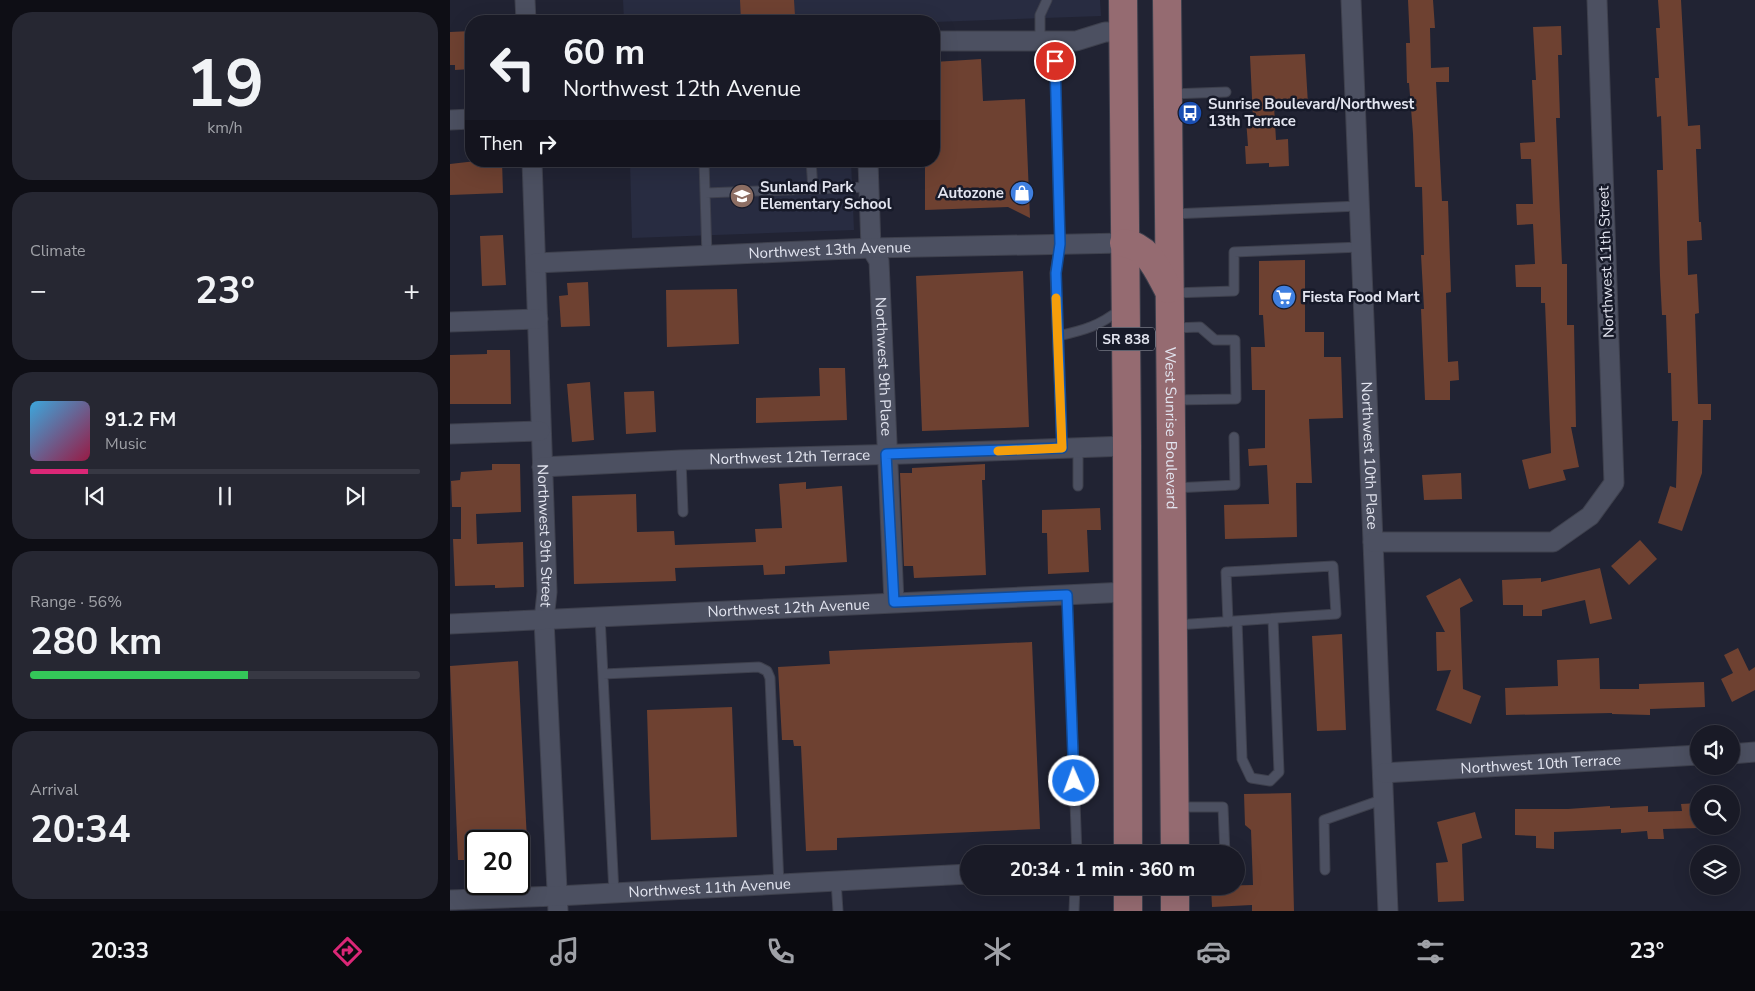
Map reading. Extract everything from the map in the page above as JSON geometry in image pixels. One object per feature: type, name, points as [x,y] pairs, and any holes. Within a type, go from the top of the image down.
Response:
[{"type":"main road","name":"SR 838","points":[[1123,0],[1128,845]]},
{"type":"main road","name":"West Sunrise Boulevard","points":[[1167,0],[1175,845]]},
{"type":"main road","points":[[1124,243],[1133,244],[1143,249],[1154,261],[1170,293]]},
{"type":"main road","points":[[1128,895],[1128,911]]},
{"type":"main road","points":[[1175,895],[1176,911]]},
{"type":"street","points":[[525,0],[526,15]]},
{"type":"street","name":"Northwest 10th Place","points":[[1351,0],[1388,911]]},
{"type":"street","name":"Northwest 11th Street","points":[[1373,542],[1553,542],[1590,516],[1614,483],[1597,0]]},
{"type":"street","points":[[940,41],[1076,41],[1105,32],[1123,32]]},
{"type":"street","points":[[450,120],[465,119]]},
{"type":"street","name":"Northwest 9th Street","points":[[532,167],[547,592],[544,620],[558,904]]},
{"type":"street","name":"Northwest 9th Place","points":[[868,167],[871,248],[879,262],[894,602]]},
{"type":"street","name":"Northwest 13th Avenue","points":[[536,263],[871,248],[1124,243]]},
{"type":"street","points":[[450,322],[538,319]]},
{"type":"street","points":[[450,434],[540,431]]},
{"type":"street","name":"Northwest 12th Terrace","points":[[542,467],[681,460],[1127,446]]},
{"type":"street","name":"Northwest 12th Avenue","points":[[450,624],[1127,592]]},
{"type":"street","points":[[1740,753],[1755,752]]},
{"type":"street","name":"Northwest 10th Terrace","points":[[1383,773],[1690,756]]},
{"type":"street","name":"Northwest 11th Avenue","points":[[450,900],[558,904],[614,893],[960,874]]},
{"type":"lane","points":[[1040,40],[1040,15],[1047,0]]},
{"type":"lane","points":[[1055,61],[1060,244],[1056,273],[1058,336],[1070,448],[1078,486]]},
{"type":"lane","points":[[1168,94],[1226,92]]},
{"type":"lane","points":[[704,167],[707,256]]},
{"type":"lane","points":[[812,167],[813,189]]},
{"type":"lane","points":[[705,193],[869,187]]},
{"type":"lane","points":[[1169,214],[1359,206]]},
{"type":"lane","points":[[1170,293],[1234,291],[1234,252],[1361,247]]},
{"type":"lane","points":[[1058,336],[1088,330],[1108,319],[1125,306]]},
{"type":"lane","points":[[1170,328],[1200,327],[1215,340],[1235,340],[1236,399],[1171,400]]},
{"type":"lane","points":[[1172,488],[1235,485],[1234,438]]},
{"type":"lane","points":[[681,460],[683,512]]},
{"type":"lane","points":[[1173,625],[1232,621],[1273,619],[1336,614],[1333,566],[1226,572],[1232,621],[1242,759],[1251,778],[1270,781],[1279,772],[1273,619]]},
{"type":"lane","points":[[1067,595],[1077,845]]},
{"type":"lane","points":[[600,617],[614,893]]},
{"type":"lane","points":[[603,674],[759,667],[767,671],[770,678],[779,885]]},
{"type":"lane","points":[[1325,870],[1324,820],[1384,799]]},
{"type":"lane","points":[[1175,808],[1223,807],[1225,845]]},
{"type":"lane","points":[[836,881],[838,911]]},
{"type":"lane","points":[[1074,911],[1075,895]]},
{"type":"shaded area","points":[[623,0],[1100,0],[1101,16],[940,22],[940,15],[624,15]]},
{"type":"shaded area","name":"Sunland Park Elementary School","points":[[630,167],[851,167],[854,230],[632,238]]},
{"type":"building","points":[[740,0],[794,0],[795,15],[741,15]]},
{"type":"building","points":[[1408,0],[1433,0],[1435,28],[1430,28],[1431,68],[1449,67],[1449,82],[1436,82],[1442,201],[1448,201],[1451,292],[1446,293],[1448,362],[1458,361],[1459,380],[1450,381],[1450,400],[1425,400],[1421,309],[1424,309],[1421,255],[1424,255],[1422,187],[1415,187],[1413,134],[1409,83],[1407,83],[1406,43],[1410,43]]},
{"type":"building","points":[[1658,0],[1681,0],[1688,126],[1700,125],[1701,149],[1696,149],[1699,222],[1701,222],[1702,240],[1687,241],[1688,275],[1697,274],[1699,313],[1695,314],[1698,404],[1711,404],[1711,420],[1703,420],[1702,473],[1682,531],[1658,523],[1670,486],[1676,488],[1678,421],[1672,421],[1671,373],[1668,373],[1666,315],[1662,315],[1660,276],[1657,170],[1663,170],[1661,116],[1657,117],[1655,78],[1659,78],[1656,28],[1660,28]]},
{"type":"building","points":[[1561,26],[1562,55],[1558,55],[1560,118],[1556,118],[1562,264],[1567,264],[1567,325],[1574,325],[1576,427],[1571,427],[1579,467],[1563,470],[1566,480],[1529,489],[1522,460],[1551,453],[1545,303],[1541,303],[1541,287],[1516,287],[1515,265],[1535,264],[1533,224],[1517,225],[1516,204],[1533,204],[1531,159],[1521,159],[1520,143],[1535,142],[1532,80],[1536,80],[1533,27]]},
{"type":"building","points":[[465,31],[465,69],[455,70],[455,65],[450,65],[450,32]]},
{"type":"building","points":[[1305,54],[1308,104],[1274,106],[1276,140],[1288,139],[1289,166],[1269,167],[1269,163],[1246,164],[1245,146],[1248,146],[1246,119],[1253,119],[1250,56]]},
{"type":"building","points":[[981,59],[983,101],[1025,99],[1030,218],[1008,207],[925,210],[925,167],[940,167],[940,62]]},
{"type":"building","points":[[465,162],[465,167],[502,167],[503,193],[450,195],[450,164]]},
{"type":"building","points":[[503,235],[506,285],[482,286],[480,236]]},
{"type":"building","points":[[1305,260],[1305,332],[1324,332],[1324,357],[1341,357],[1343,418],[1309,419],[1312,483],[1296,483],[1297,537],[1225,539],[1224,505],[1269,504],[1267,465],[1249,466],[1248,449],[1265,448],[1265,390],[1252,390],[1251,347],[1265,347],[1263,315],[1259,315],[1259,261]]},
{"type":"building","points":[[1023,271],[1029,427],[922,431],[916,276]]},
{"type":"building","points":[[588,282],[590,326],[561,327],[559,296],[568,295],[567,283]]},
{"type":"building","points":[[737,289],[739,344],[667,347],[666,290]]},
{"type":"building","points":[[487,350],[510,350],[511,404],[450,404],[450,355],[487,354]]},
{"type":"building","points":[[819,368],[845,368],[847,420],[756,423],[756,398],[820,396]]},
{"type":"building","points":[[590,382],[594,440],[572,442],[567,384]]},
{"type":"building","points":[[654,391],[656,432],[626,434],[624,392]]},
{"type":"building","points":[[492,464],[520,464],[521,512],[476,514],[477,544],[523,542],[524,587],[495,588],[495,585],[455,586],[453,539],[461,539],[461,507],[452,507],[451,481],[460,480],[461,472],[492,470]]},
{"type":"building","points":[[985,464],[985,480],[982,480],[986,575],[914,578],[913,566],[904,566],[900,473],[912,473],[912,468]]},
{"type":"building","points":[[1461,473],[1462,499],[1424,500],[1422,475]]},
{"type":"building","points":[[806,482],[806,489],[842,486],[847,562],[785,566],[785,574],[764,575],[763,565],[675,568],[676,581],[574,584],[572,496],[636,494],[637,532],[674,531],[675,545],[756,542],[755,529],[782,528],[779,484]]},
{"type":"building","points":[[1100,508],[1101,530],[1087,530],[1089,572],[1048,574],[1047,533],[1042,533],[1042,510]]},
{"type":"building","points":[[1640,540],[1657,559],[1629,585],[1611,566]]},
{"type":"building","points":[[1600,568],[1612,619],[1590,624],[1585,600],[1542,610],[1542,616],[1523,616],[1523,605],[1503,605],[1502,580],[1541,578],[1541,582]]},
{"type":"building","points":[[1460,578],[1473,601],[1460,608],[1463,689],[1481,696],[1471,724],[1436,710],[1451,670],[1437,671],[1436,632],[1445,632],[1426,596]]},
{"type":"building","points":[[1342,634],[1346,730],[1317,731],[1312,636]]},
{"type":"building","points":[[1032,642],[1040,829],[837,838],[837,850],[806,851],[801,746],[794,746],[793,740],[782,740],[778,667],[830,664],[829,651]]},
{"type":"building","points":[[1738,648],[1749,671],[1755,667],[1755,690],[1732,702],[1721,679],[1733,673],[1724,655]]},
{"type":"building","points":[[1599,658],[1600,689],[1639,689],[1639,684],[1704,682],[1705,707],[1650,709],[1650,715],[1612,713],[1506,715],[1505,688],[1558,686],[1557,660]]},
{"type":"building","points":[[518,661],[526,830],[465,830],[465,860],[458,860],[450,666]]},
{"type":"building","points":[[732,707],[737,837],[651,840],[647,710]]},
{"type":"building","points":[[1291,793],[1294,911],[1252,911],[1252,905],[1212,907],[1211,895],[1245,895],[1245,885],[1253,885],[1251,830],[1245,825],[1244,794]]},
{"type":"building","points":[[1681,804],[1690,804],[1690,828],[1663,829],[1664,839],[1648,839],[1647,831],[1621,833],[1621,829],[1554,832],[1554,849],[1536,848],[1536,836],[1515,835],[1515,809],[1648,806],[1648,812],[1682,811]]},
{"type":"building","points":[[1475,812],[1482,838],[1462,844],[1464,901],[1438,902],[1436,863],[1448,862],[1437,822]]},
{"type":"slow traffic","points":[[998,451],[1062,448],[1056,298]]},
{"type":"place","name":"Sunrise Boulevard/Northwest 13th Terrace","points":[[1190,113]]},
{"type":"place","name":"Autozone","points":[[1022,193]]},
{"type":"place","name":"Sunland Park Elementary School","points":[[742,196]]},
{"type":"place","name":"Fiesta Food Mart","points":[[1284,297]]},
{"type":"route","points":[[1055,61],[1060,244],[1056,273],[1062,448],[886,454],[894,602],[1067,595],[1074,781]]}]
